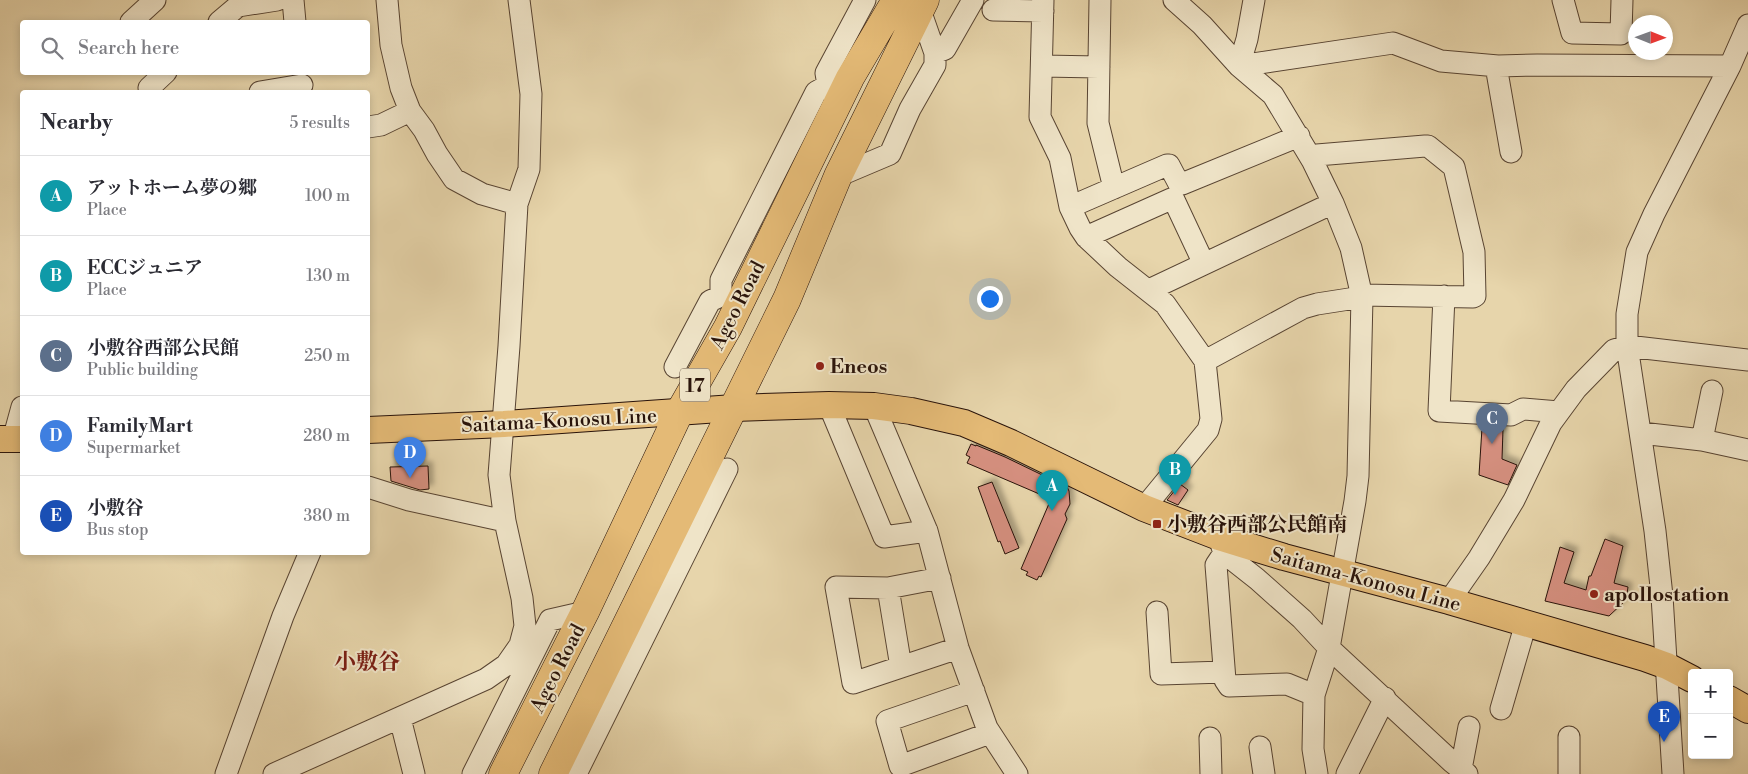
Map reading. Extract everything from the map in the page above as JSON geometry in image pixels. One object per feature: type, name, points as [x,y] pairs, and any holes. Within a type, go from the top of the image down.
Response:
[{"type":"highway","name":"Ageo Road","points":[[503,774],[585,612],[679,413],[728,327],[839,81],[913,3]]},
{"type":"highway","name":"Ageo Road","points":[[553,774],[684,532],[734,408],[787,299],[913,3]]},
{"type":"main road","name":"Saitama-Konosu Line","points":[[370,430],[504,424],[734,408],[829,405],[874,406],[911,411],[964,423],[1011,443],[1221,545],[1343,573],[1449,601],[1645,658],[1667,666],[1688,677]]},
{"type":"main road","points":[[1733,701],[1748,710]]},
{"type":"street","points":[[221,20],[238,6],[277,0]]},
{"type":"street","points":[[293,0],[295,20]]},
{"type":"street","points":[[387,0],[391,45],[401,88],[410,111],[454,179],[482,194],[517,204]]},
{"type":"street","points":[[473,774],[526,649],[522,598],[505,521],[499,475],[504,424],[517,204],[529,169],[532,94],[520,0]]},
{"type":"street","points":[[728,327],[721,296],[721,280],[816,92],[839,81],[826,72],[865,0]]},
{"type":"street","points":[[935,53],[945,49],[973,0]]},
{"type":"street","points":[[1100,0],[1098,124],[1114,188]]},
{"type":"street","points":[[1174,0],[1202,25],[1239,66],[1273,95],[1311,157],[1333,202],[1351,248],[1362,296],[1356,500],[1329,648],[1314,695],[1313,749],[1317,774]]},
{"type":"street","points":[[1239,66],[1248,39],[1254,0]]},
{"type":"street","points":[[1563,0],[1572,33],[1621,34],[1622,0]]},
{"type":"street","points":[[838,176],[890,154],[910,109],[935,65],[935,53],[913,3]]},
{"type":"street","points":[[992,10],[1042,5],[1040,118],[1060,158],[1070,207],[1086,237],[1118,267],[1149,290],[1170,310],[1205,361],[1212,419],[1210,425],[1144,508]]},
{"type":"street","points":[[1673,774],[1667,666],[1655,531],[1627,346],[1627,314],[1637,252],[1654,214],[1738,57],[1748,25]]},
{"type":"street","points":[[1239,66],[1393,43],[1441,61],[1496,66],[1738,57]]},
{"type":"street","points":[[1042,66],[1099,67]]},
{"type":"street","points":[[1496,66],[1511,152]]},
{"type":"street","points":[[150,90],[149,88],[163,75]]},
{"type":"street","points":[[269,90],[302,83]]},
{"type":"street","points":[[370,127],[381,125],[410,111]]},
{"type":"street","points":[[1070,207],[1167,165],[1169,165],[1179,184],[1182,184],[1299,136]]},
{"type":"street","points":[[1205,361],[1303,308],[1317,304],[1362,296],[1475,296],[1474,252],[1452,164],[1428,146],[1311,157]]},
{"type":"street","points":[[1086,237],[1170,198],[1174,200],[1204,264]]},
{"type":"street","points":[[1149,290],[1333,202]]},
{"type":"street","points":[[675,368],[710,301],[721,296]]},
{"type":"street","points":[[1444,296],[1439,411],[1511,415],[1523,409],[1559,412]]},
{"type":"street","points":[[1449,601],[1479,558],[1514,500],[1551,423],[1576,389],[1614,350],[1627,346],[1748,360]]},
{"type":"street","points":[[1702,440],[1712,391]]},
{"type":"street","points":[[829,405],[884,537],[927,531]]},
{"type":"street","points":[[874,406],[927,531],[958,648],[987,728],[1017,774]]},
{"type":"street","points":[[13,439],[20,414]]},
{"type":"street","points":[[1641,433],[1702,440],[1748,450]]},
{"type":"street","points":[[576,774],[684,532],[728,469]]},
{"type":"street","points":[[370,487],[409,500],[505,521]]},
{"type":"street","points":[[1314,695],[1287,684],[1229,686],[1225,680],[1216,564],[1221,545],[1302,619],[1329,648],[1385,698],[1457,770],[1469,727]]},
{"type":"street","points":[[226,774],[283,616],[309,555]]},
{"type":"street","points":[[940,578],[888,588],[836,587],[853,683],[958,648]]},
{"type":"street","points":[[888,588],[901,667]]},
{"type":"street","points":[[274,774],[486,680],[526,649],[550,620],[585,612]]},
{"type":"street","points":[[1157,612],[1161,674],[1224,672]]},
{"type":"street","points":[[1501,709],[1526,623]]},
{"type":"street","points":[[974,691],[886,721],[900,766],[990,733]]},
{"type":"street","points":[[1347,774],[1385,698]]},
{"type":"street","points":[[400,718],[414,774]]},
{"type":"street","points":[[1569,737],[1569,774]]},
{"type":"street","points":[[1210,738],[1211,774]]},
{"type":"street","points":[[1260,746],[1264,774]]},
{"type":"building","points":[[1488,426],[1501,427],[1503,429],[1502,459],[1517,465],[1508,485],[1479,475],[1482,428],[1488,428]]},
{"type":"building","points":[[971,444],[1005,457],[1067,487],[1069,491],[1070,504],[1065,514],[1067,519],[1041,577],[1039,576],[1037,580],[1026,575],[1028,572],[1021,569],[1051,499],[967,463],[970,457],[966,455]]},
{"type":"building","points":[[428,466],[429,489],[420,490],[391,481],[390,467]]},
{"type":"building","points":[[992,482],[1019,548],[1005,554],[1000,541],[998,542],[978,487]]},
{"type":"building","points":[[1180,484],[1188,490],[1178,505],[1167,500]]},
{"type":"building","points":[[1605,539],[1623,546],[1614,583],[1628,587],[1626,600],[1609,616],[1545,601],[1560,547],[1574,552],[1564,583],[1586,590],[1589,576],[1591,576]]},
{"type":"place","name":"Eneos","points":[[820,366]]},
{"type":"place","name":"小敷谷西部公民館","points":[[1492,444]]},
{"type":"place","name":"FamilyMart","points":[[410,478]]},
{"type":"place","name":"ECCジュニア","points":[[1175,495]]},
{"type":"place","name":"アットホーム夢の郷","points":[[1052,511]]},
{"type":"place","name":"小敷谷西部公民館南","points":[[1157,524]]},
{"type":"place","name":"apollostation","points":[[1594,594]]},
{"type":"place","name":"小敷谷","points":[[1664,742]]},
{"type":"district","name":"小敷谷","points":[[367,661]]}]
